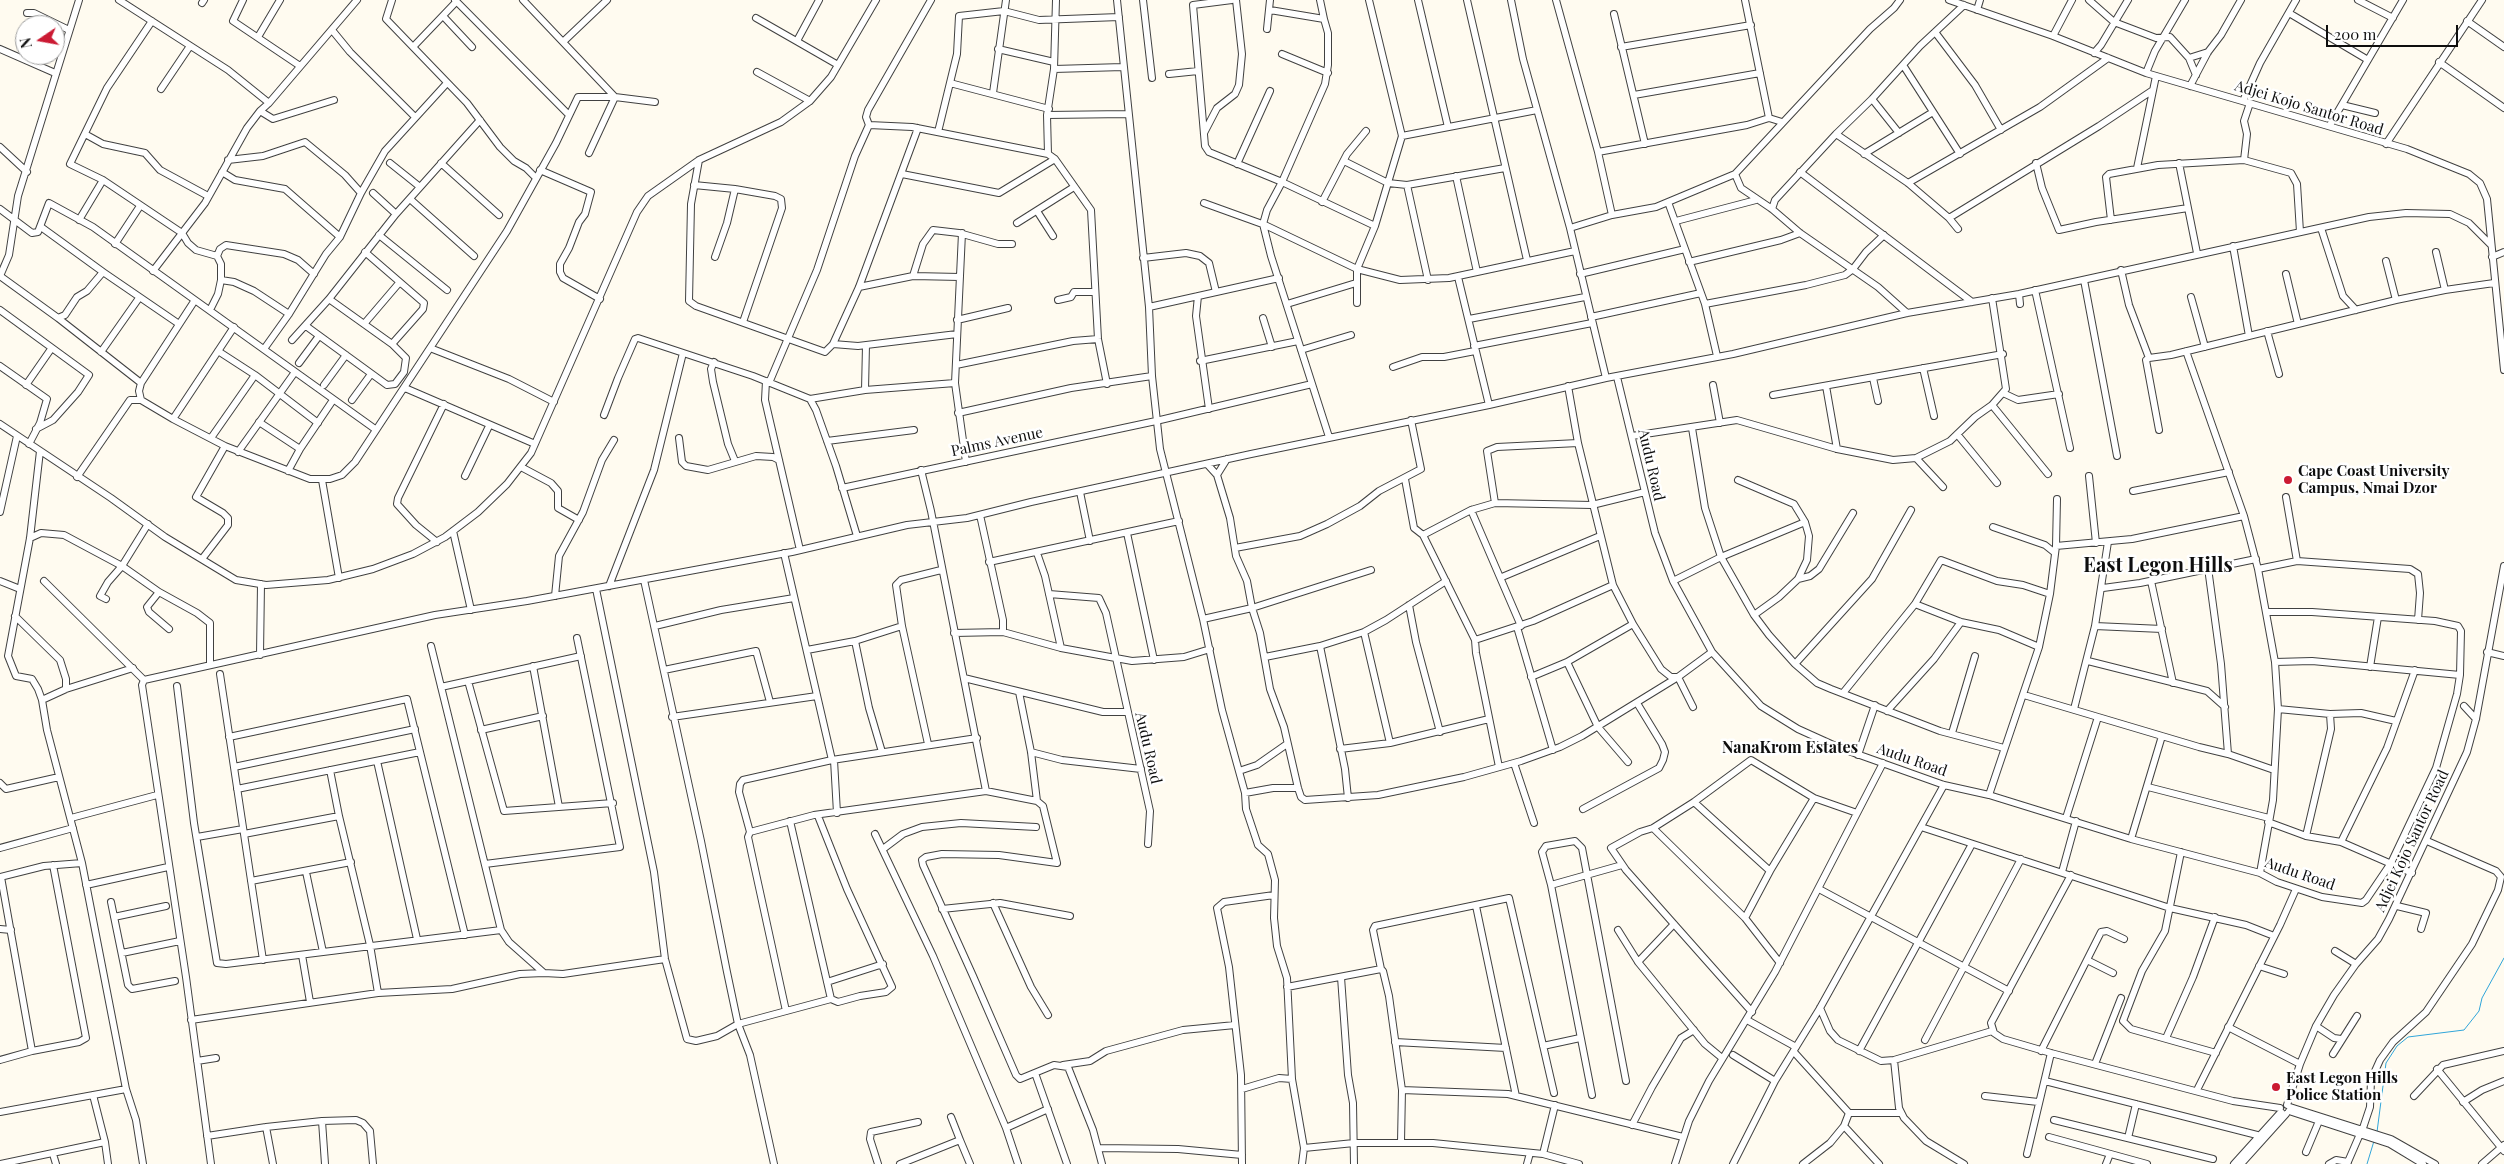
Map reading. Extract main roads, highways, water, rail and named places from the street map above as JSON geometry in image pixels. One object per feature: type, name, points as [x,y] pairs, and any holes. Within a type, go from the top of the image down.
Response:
[{"type":"waterway","points":[[2377,1132],[2386,1063],[2397,1046],[2408,1037],[2464,1030],[2479,1011],[2482,998],[2504,958]]},
{"type":"waterway","points":[[2367,1164],[2374,1141]]},
{"type":"place","name":"Cape Coast University Campus, Nmai Dzor","points":[[2288,480]]},
{"type":"place","name":"East Legon Hills Police Station","points":[[2276,1087]]},
{"type":"district","name":"East Legon Hills","points":[[2158,566]]},
{"type":"district","name":"NanaKrom Estates","points":[[1790,748]]}]
